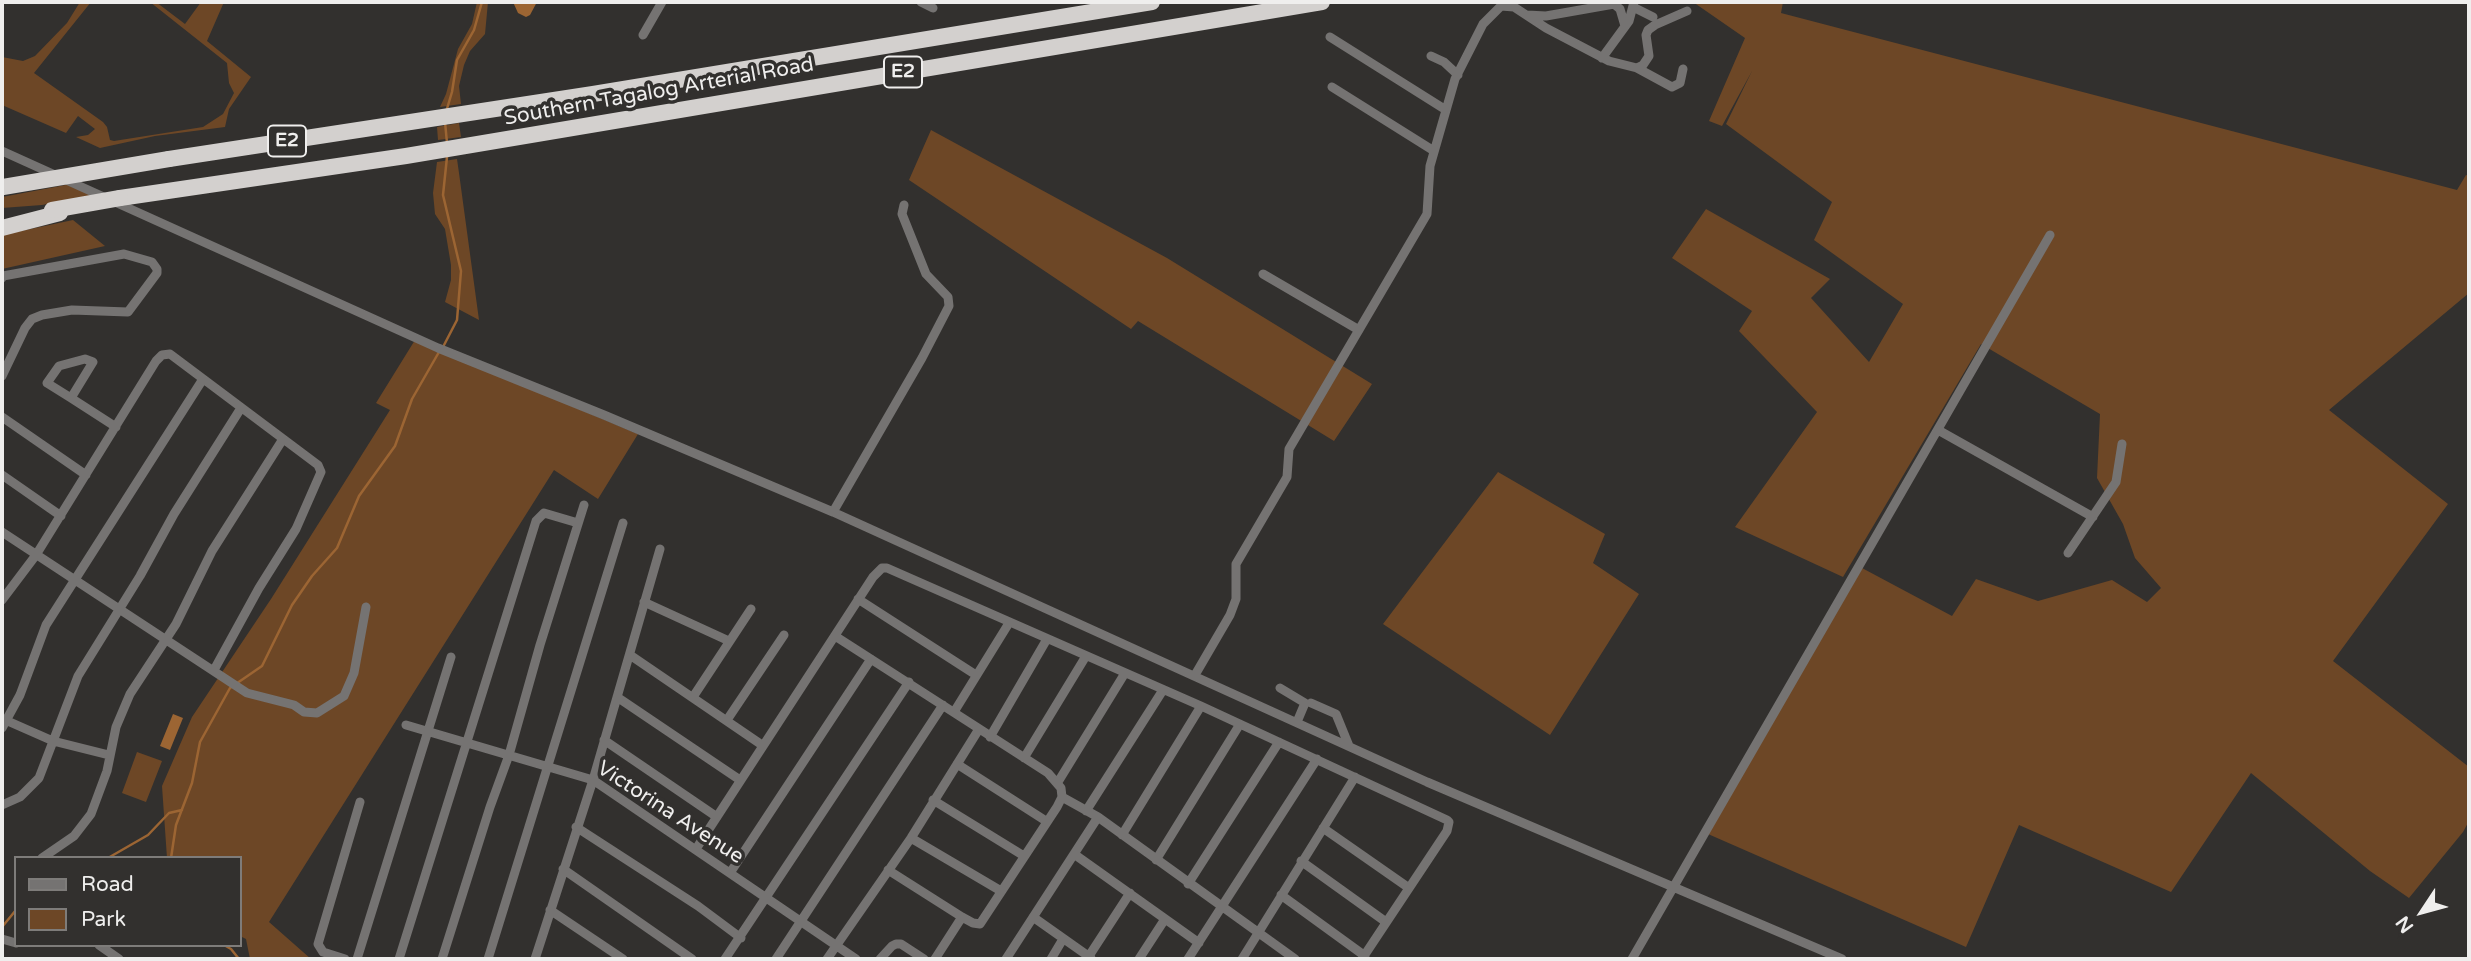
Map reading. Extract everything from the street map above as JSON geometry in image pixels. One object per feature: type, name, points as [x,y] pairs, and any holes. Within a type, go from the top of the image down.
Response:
[{"type":"highway","name":"Southern Tagalog Arterial Road","points":[[2,187],[1152,2]]},
{"type":"highway","name":"Southern Tagalog Arterial Road","points":[[2,218],[56,212],[120,198],[406,156],[1322,2]]},
{"type":"highway","points":[[2,228],[56,212]]},
{"type":"street","points":[[643,35],[662,2]]},
{"type":"street","points":[[921,2],[933,8]]},
{"type":"street","points":[[1525,14],[1546,16],[1614,4],[1620,9],[1625,26]]},
{"type":"street","points":[[1602,58],[1625,26],[1634,4],[1653,17]]},
{"type":"street","points":[[1195,675],[1230,615],[1236,599],[1236,564],[1287,477],[1289,449],[1427,214],[1430,166],[1434,150],[1458,75],[1483,24],[1501,6],[1514,7],[1546,28],[1602,58],[1637,68],[1672,87],[1680,83],[1683,69]]},
{"type":"street","points":[[1637,68],[1650,56],[1646,36],[1648,30],[1655,24],[1687,11]]},
{"type":"street","points":[[1330,37],[1446,110]]},
{"type":"street","points":[[1431,56],[1458,75]]},
{"type":"street","points":[[1332,87],[1434,150]]},
{"type":"street","points":[[2,151],[442,350],[604,415],[833,513],[1427,782],[1842,959]]},
{"type":"street","points":[[833,513],[949,306],[948,297],[926,274],[902,214],[904,205]]},
{"type":"street","points":[[1632,959],[2050,235]]},
{"type":"street","points":[[2,278],[124,254],[152,262],[157,269],[157,273],[128,312],[72,310],[33,319],[25,328],[2,376]]},
{"type":"street","points":[[1263,274],[1359,330]]},
{"type":"street","points":[[2,600],[36,555],[162,355],[170,355],[318,465],[321,472],[296,529],[214,670]]},
{"type":"street","points":[[71,398],[93,362],[85,359],[58,366],[47,383],[116,427]]},
{"type":"street","points":[[109,755],[53,741],[3,722],[24,686],[41,636],[203,379]]},
{"type":"street","points":[[2,805],[20,797],[39,778],[78,676],[120,610],[174,514],[241,408]]},
{"type":"street","points":[[2,417],[86,475]]},
{"type":"street","points":[[1938,430],[2093,517]]},
{"type":"street","points":[[45,856],[74,836],[91,814],[107,771],[116,727],[131,694],[184,610],[212,551],[283,439]]},
{"type":"street","points":[[2068,553],[2116,482],[2122,444]]},
{"type":"street","points":[[2,475],[61,516]]},
{"type":"street","points":[[442,959],[509,755],[584,505]]},
{"type":"street","points":[[399,959],[536,521],[541,513],[544,513],[578,523]]},
{"type":"street","points":[[488,959],[623,523]]},
{"type":"street","points":[[2,532],[247,693],[294,705],[304,712],[317,713],[344,696],[354,673],[366,607]]},
{"type":"street","points":[[538,958],[550,910],[593,780],[660,549]]},
{"type":"street","points":[[696,849],[877,571],[887,568],[1201,706],[1449,822],[1447,831],[1364,957],[1281,895]]},
{"type":"street","points":[[858,599],[976,676]]},
{"type":"street","points":[[644,602],[729,641]]},
{"type":"street","points":[[693,697],[751,610]]},
{"type":"street","points":[[954,712],[1009,623]]},
{"type":"street","points":[[727,720],[784,635]]},
{"type":"street","points":[[835,636],[1024,758],[1058,782],[1062,797],[1098,817],[1295,959]]},
{"type":"street","points":[[990,737],[1047,639]]},
{"type":"street","points":[[630,655],[762,745]]},
{"type":"street","points":[[1024,758],[1086,656]]},
{"type":"street","points":[[357,959],[451,657]]},
{"type":"street","points":[[730,873],[872,659]]},
{"type":"street","points":[[1058,782],[1125,673]]},
{"type":"street","points":[[725,959],[909,682]]},
{"type":"street","points":[[1280,688],[1305,703],[1297,722]]},
{"type":"street","points":[[1086,811],[1163,690]]},
{"type":"street","points":[[617,697],[740,780]]},
{"type":"street","points":[[1311,703],[1336,714],[1349,746]]},
{"type":"street","points":[[776,959],[943,705]]},
{"type":"street","points":[[1122,835],[1201,706]]},
{"type":"street","points":[[1156,860],[1240,724]]},
{"type":"street","name":"Victorina Avenue","points":[[406,725],[593,780],[856,959]]},
{"type":"street","points":[[827,959],[911,838],[979,729]]},
{"type":"street","points":[[604,740],[717,817]]},
{"type":"street","points":[[1188,884],[1279,742]]},
{"type":"street","points":[[1188,959],[1317,759]]},
{"type":"street","points":[[957,764],[1046,821]]},
{"type":"street","points":[[1242,959],[1355,777]]},
{"type":"street","points":[[888,870],[962,917],[980,924],[1062,797]]},
{"type":"street","points":[[933,800],[1024,856]]},
{"type":"street","points":[[345,959],[323,952],[318,944],[360,802]]},
{"type":"street","points":[[1006,959],[1098,817]]},
{"type":"street","points":[[576,827],[698,906],[741,938]]},
{"type":"street","points":[[1323,828],[1409,888]]},
{"type":"street","points":[[911,838],[1001,891]]},
{"type":"street","points":[[1074,854],[1199,943]]},
{"type":"street","points":[[1301,861],[1386,922]]},
{"type":"street","points":[[563,869],[692,959]]},
{"type":"street","points":[[1033,918],[1091,958],[1130,894]]},
{"type":"street","points":[[550,910],[623,959]]},
{"type":"street","points":[[935,959],[962,917]]},
{"type":"street","points":[[1139,959],[1165,919]]},
{"type":"street","points":[[1051,959],[1063,939]]},
{"type":"street","points":[[880,959],[892,946],[901,944],[924,959]]},
{"type":"street","points":[[102,947],[119,959]]},
{"type":"green space","points":[[80,2],[91,2],[34,73],[103,122],[110,140],[114,141],[203,127],[223,114],[234,93],[229,83],[227,63],[150,2],[156,2],[185,24],[201,2],[224,2],[207,41],[251,77],[229,109],[225,127],[155,136],[100,148],[76,137],[88,135],[95,129],[78,116],[66,133],[2,105],[2,57],[23,61],[35,56],[67,23]]},
{"type":"green space","points":[[477,2],[488,2],[485,34],[470,51],[464,65],[459,86],[461,104],[440,107],[458,49],[472,24]]},
{"type":"green space","points":[[1693,2],[1783,2],[1781,13],[2457,190],[2466,175],[2469,176],[2469,293],[2329,410],[2448,504],[2333,661],[2469,767],[2469,821],[2409,898],[2370,871],[2251,773],[2171,892],[2019,825],[1966,947],[1708,834],[1862,568],[1952,616],[1976,579],[2038,601],[2112,580],[2147,602],[2161,588],[2135,558],[2123,524],[2097,478],[2100,414],[1981,344],[1843,577],[1735,527],[1817,412],[1739,331],[1752,311],[1672,258],[1706,209],[1830,279],[1811,298],[1869,362],[1903,304],[1814,240],[1832,202],[1726,124],[1752,71],[1722,126],[1709,121],[1745,38]]},
{"type":"green space","points":[[459,123],[461,137],[438,140],[437,127]]},
{"type":"green space","points":[[931,130],[1167,258],[1372,384],[1334,441],[1138,321],[1131,329],[909,180]]},
{"type":"green space","points":[[457,159],[479,320],[445,302],[451,280],[451,265],[445,229],[435,214],[433,193],[437,162]]},
{"type":"green space","points":[[71,184],[93,195],[42,205],[2,208],[2,197]]},
{"type":"green space","points":[[73,220],[105,246],[2,269],[2,235]]},
{"type":"green space","points":[[415,340],[638,434],[598,499],[554,470],[269,922],[311,959],[250,959],[246,939],[242,937],[242,856],[167,856],[162,786],[192,717],[271,599],[390,410],[376,403]]},
{"type":"green space","points":[[1498,472],[1605,534],[1593,563],[1639,594],[1550,735],[1383,624]]},
{"type":"green space","points":[[137,752],[162,761],[146,802],[122,793]]},
{"type":"shaded area","points":[[513,2],[537,2],[526,17],[518,13]]},
{"type":"shaded area","points":[[173,714],[183,718],[170,750],[160,746]]},
{"type":"waterway","points":[[446,112],[457,60],[474,30],[482,2]]},
{"type":"waterway","points":[[445,122],[447,143]]},
{"type":"waterway","points":[[443,347],[457,320],[461,271],[443,195],[447,157]]},
{"type":"waterway","points":[[171,856],[176,825],[192,783],[200,742],[230,688],[262,666],[292,605],[312,576],[337,548],[359,496],[395,446],[412,399],[439,352]]},
{"type":"waterway","points":[[111,856],[148,835],[169,813],[182,810]]},
{"type":"waterway","points":[[2,927],[14,912]]},
{"type":"waterway","points":[[228,947],[239,959]]}]
